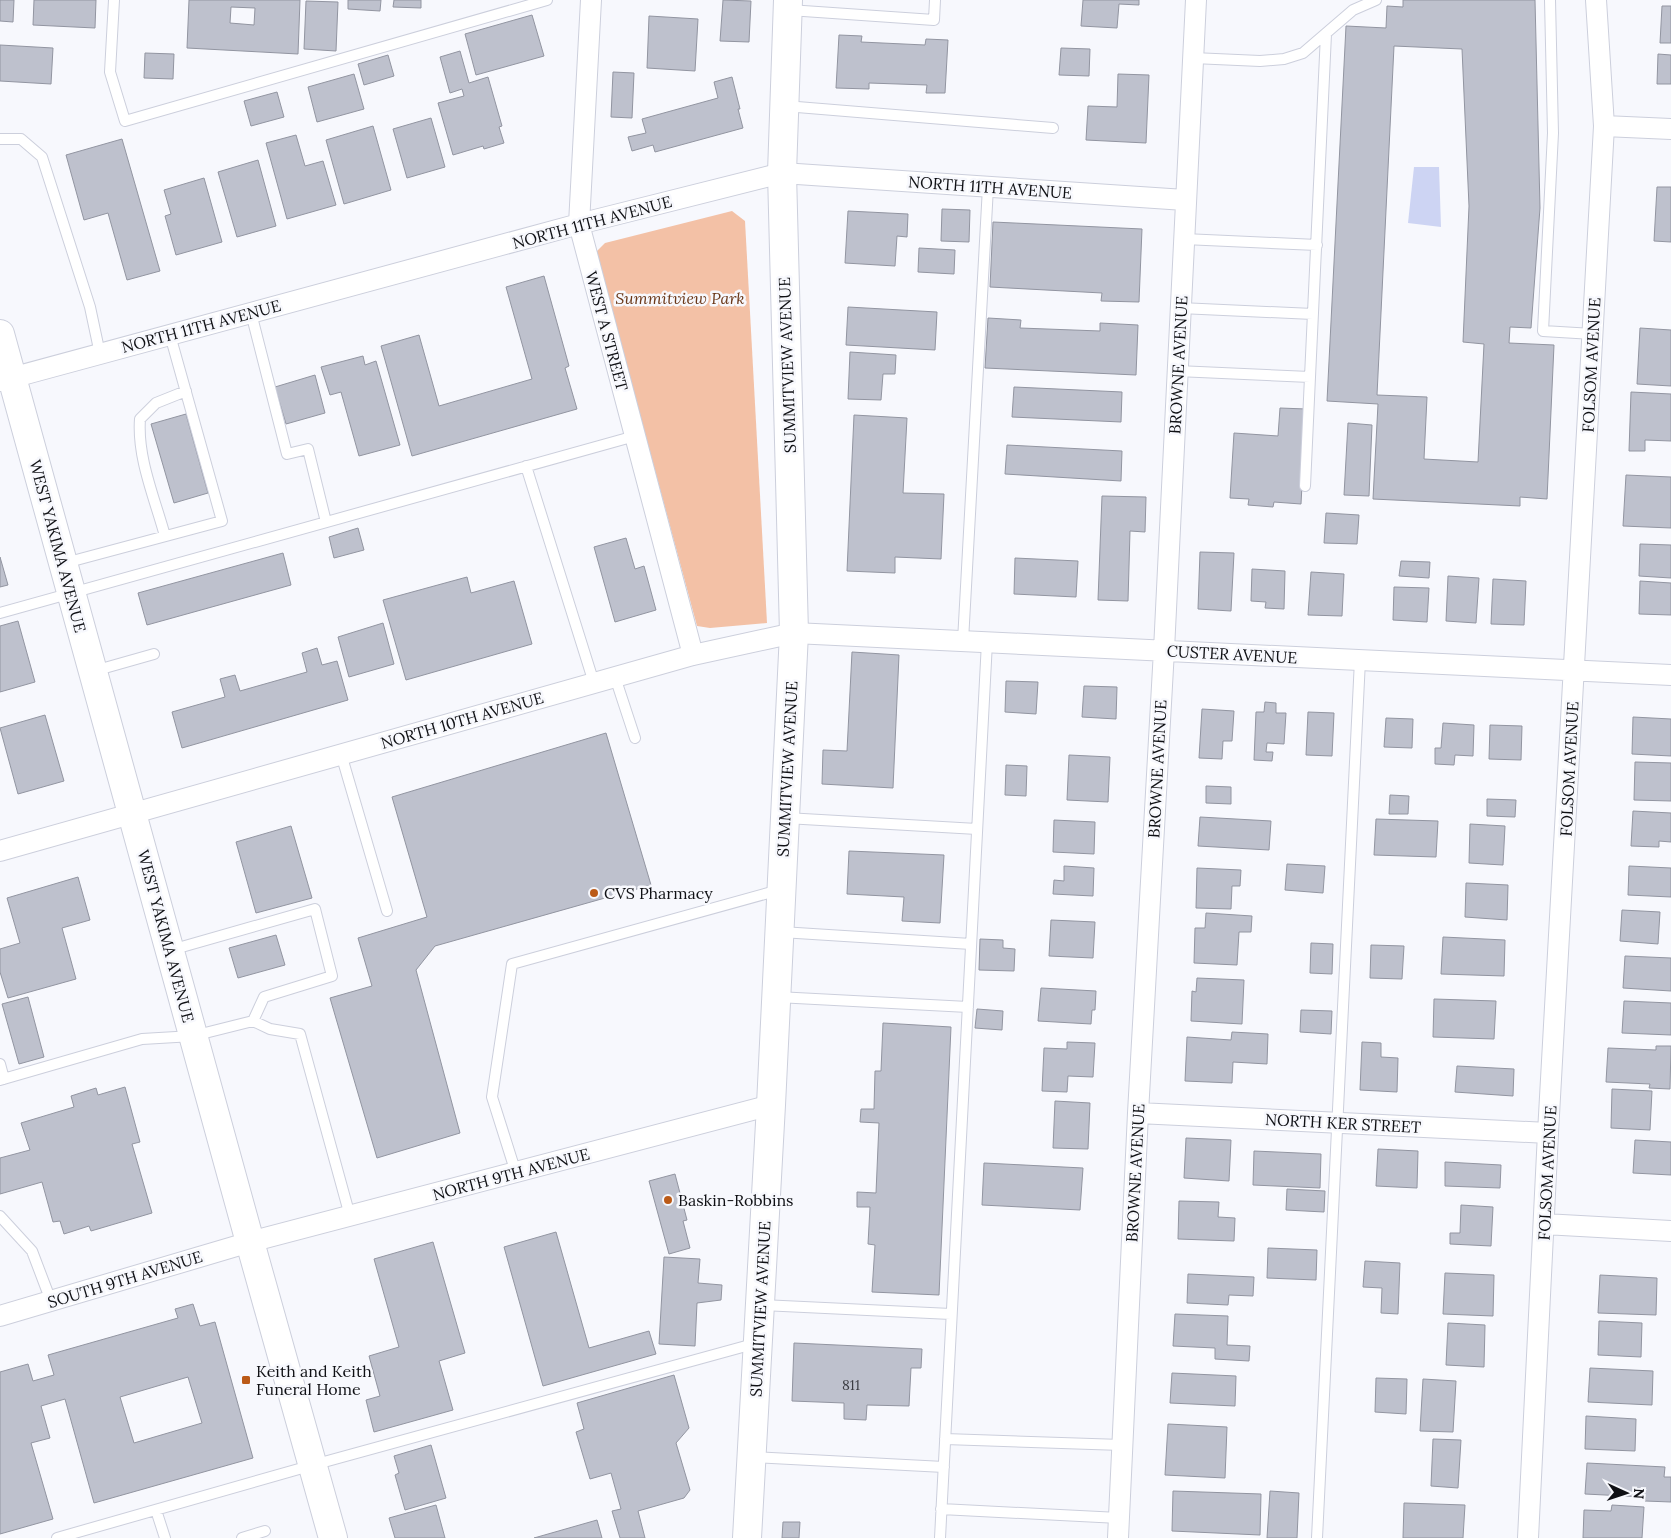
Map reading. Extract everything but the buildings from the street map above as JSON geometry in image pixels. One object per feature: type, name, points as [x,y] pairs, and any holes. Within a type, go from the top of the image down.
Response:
[{"type":"main road","name":"SUMMITVIEW AVENUE","points":[[747,1538],[780,932],[794,633],[782,173],[788,5]]},
{"type":"main road","name":"WEST YAKIMA AVENUE","points":[[0,334],[6,379],[63,564],[333,1538]]},
{"type":"street","name":"WEST A STREET","points":[[591,0],[579,224],[693,655]]},
{"type":"street","name":"BROWNE AVENUE","points":[[1118,1538],[1138,1114],[1164,650],[1196,0]]},
{"type":"street","name":"FOLSOM AVENUE","points":[[1528,1538],[1548,1133],[1604,126],[1596,0]]},
{"type":"street","points":[[1604,126],[1671,129]]},
{"type":"street","name":"NORTH 11TH AVENUE","points":[[6,379],[579,224],[782,173],[1185,200]]},
{"type":"street","name":"CUSTER AVENUE","points":[[794,633],[1671,675]]},
{"type":"street","name":"NORTH 10TH AVENUE","points":[[0,851],[693,655],[794,633]]},
{"type":"street","name":"NORTH 9TH AVENUE","points":[[250,1242],[771,1105]]},
{"type":"street","name":"NORTH KER STREET","points":[[1138,1114],[1548,1133]]},
{"type":"street","points":[[1544,1224],[1671,1231]]},
{"type":"street","name":"SOUTH 9TH AVENUE","points":[[0,1316],[250,1242]]},
{"type":"lane","points":[[114,0],[110,72],[125,121],[547,0]]},
{"type":"lane","points":[[788,5],[934,20],[935,0]]},
{"type":"lane","points":[[1193,58],[1260,61],[1284,59],[1303,53],[1353,10],[1376,0]]},
{"type":"lane","points":[[1550,0],[1553,133],[1543,331],[1593,334]]},
{"type":"lane","points":[[1305,486],[1326,34]]},
{"type":"lane","points":[[784,106],[1053,128]]},
{"type":"lane","points":[[0,139],[21,139],[42,157],[90,307],[100,354]]},
{"type":"lane","points":[[963,641],[988,187]]},
{"type":"lane","points":[[1184,239],[1316,245]]},
{"type":"lane","points":[[1180,308],[1313,314]]},
{"type":"lane","points":[[251,313],[288,454],[308,449],[326,522]]},
{"type":"lane","points":[[63,564],[222,521],[170,335]]},
{"type":"lane","points":[[1177,371],[1310,378]]},
{"type":"lane","points":[[165,536],[144,461],[139,436],[140,419],[156,403],[186,391]]},
{"type":"lane","points":[[0,613],[635,436]]},
{"type":"lane","points":[[526,466],[594,683]]},
{"type":"lane","points":[[940,1538],[987,642]]},
{"type":"lane","points":[[93,672],[154,654]]},
{"type":"lane","points":[[1317,1538],[1360,660]]},
{"type":"lane","points":[[615,677],[635,738]]},
{"type":"lane","points":[[341,754],[387,911]]},
{"type":"lane","points":[[785,818],[977,829]]},
{"type":"lane","points":[[516,1173],[492,1097],[512,964],[781,889]]},
{"type":"lane","points":[[170,950],[315,909],[332,976],[264,997],[253,1021]]},
{"type":"lane","points":[[780,932],[971,944]]},
{"type":"lane","points":[[776,996],[968,1008]]},
{"type":"lane","points":[[0,1064],[2,1080],[142,1039],[193,1036],[253,1021],[270,1030],[300,1034],[350,1216]]},
{"type":"lane","points":[[0,1216],[32,1251],[51,1301]]},
{"type":"lane","points":[[760,1305],[952,1314]]},
{"type":"lane","points":[[57,1538],[312,1465],[758,1343]]},
{"type":"lane","points":[[945,1440],[1122,1446]]},
{"type":"lane","points":[[752,1457],[944,1467]]},
{"type":"lane","points":[[941,1509],[1119,1518]]},
{"type":"lane","points":[[156,1510],[164,1538]]},
{"type":"lane","points":[[242,1538],[265,1531]]},
{"type":"green space","name":"Summitview Park","points":[[732,211],[745,221],[767,623],[710,628],[697,626],[596,252],[605,243]]},
{"type":"water","points":[[1414,167],[1439,167],[1441,227],[1408,223]]},
{"type":"place","name":"CVS Pharmacy","points":[[594,893]]},
{"type":"place","name":"Baskin-Robbins","points":[[668,1200]]},
{"type":"place","name":"Keith and Keith Funeral Home","points":[[246,1380]]}]
